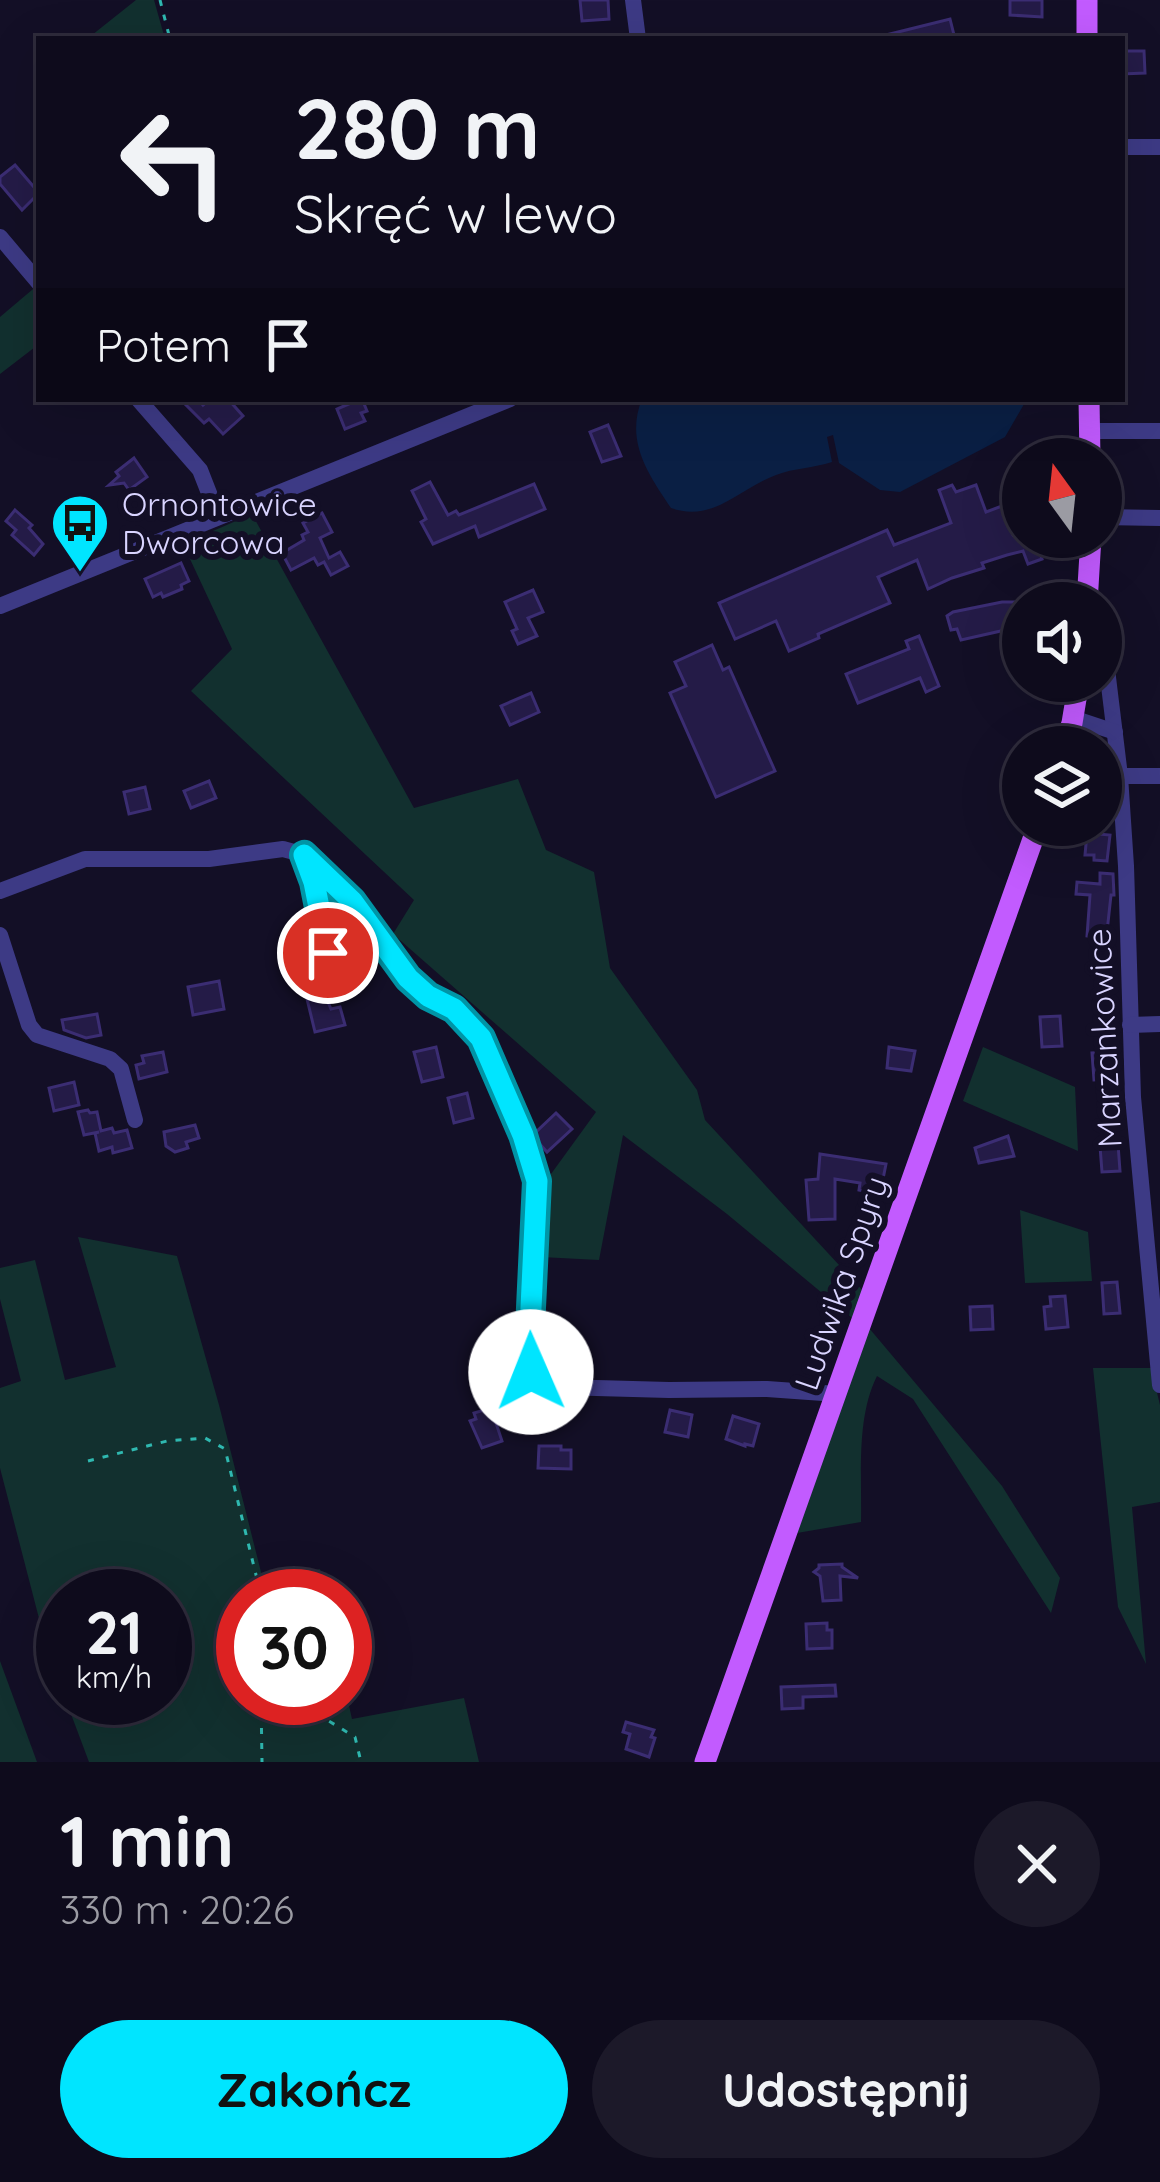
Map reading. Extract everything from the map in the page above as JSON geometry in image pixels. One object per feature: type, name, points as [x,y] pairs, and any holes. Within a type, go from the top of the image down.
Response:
[{"type":"main road","points":[[1087,0],[1087,36]]},
{"type":"main road","points":[[1089,402],[1090,438]]},
{"type":"main road","points":[[1070,726],[1075,702]]},
{"type":"main road","name":"Ludwika Spyry","points":[[705,1762],[1031,846]]},
{"type":"street","points":[[633,0],[638,36]]},
{"type":"street","points":[[1125,147],[1160,147]]},
{"type":"street","points":[[0,237],[36,279]]},
{"type":"street","points":[[141,402],[200,470],[218,516]]},
{"type":"street","points":[[0,606],[503,402]]},
{"type":"street","points":[[1090,431],[1160,431]]},
{"type":"street","points":[[1122,517],[1160,518]]},
{"type":"street","points":[[1072,718],[1097,726]]},
{"type":"street","points":[[1122,776],[1160,776]]},
{"type":"street","name":"Marzankowice","points":[[1122,806],[1133,1097],[1154,1250],[1160,1385]]},
{"type":"street","points":[[0,891],[85,860],[208,859],[284,849],[304,855],[352,901],[408,978],[428,996],[454,1009],[481,1038],[523,1135],[537,1181],[529,1350],[535,1379],[560,1387],[837,1394]]},
{"type":"street","points":[[304,855],[336,989]]},
{"type":"street","points":[[0,935],[29,1025],[37,1035],[110,1059],[121,1069],[135,1120]]},
{"type":"street","points":[[1130,1025],[1160,1024]]},
{"type":"path","points":[[160,0],[169,36]]},
{"type":"path","points":[[88,1461],[205,1438],[225,1449],[255,1569]]},
{"type":"path","points":[[261,1725],[262,1762]]},
{"type":"path","points":[[336,1725],[355,1737],[361,1762]]},
{"type":"green space","points":[[136,0],[154,0],[164,36],[91,36]]},
{"type":"green space","points":[[36,287],[36,346],[0,374],[0,317]]},
{"type":"green space","points":[[252,514],[414,808],[518,779],[546,850],[594,872],[610,968],[697,1090],[705,1120],[864,1292],[857,1322],[623,1135],[599,1260],[541,1257],[543,1185],[596,1112],[393,934],[414,900],[191,691],[232,649],[183,544]]},
{"type":"green space","points":[[983,1047],[1075,1087],[1078,1151],[963,1101]]},
{"type":"green space","points":[[1020,1210],[1088,1232],[1092,1281],[1025,1283]]},
{"type":"green space","points":[[78,1237],[177,1256],[260,1569],[216,1569],[216,1725],[372,1725],[372,1715],[464,1698],[479,1762],[89,1762],[75,1725],[192,1725],[192,1569],[36,1569],[36,1607],[0,1468],[0,1388],[21,1381],[0,1299],[0,1268],[35,1260],[65,1380],[116,1367]]},
{"type":"green space","points":[[869,1328],[1002,1486],[1060,1578],[1051,1613],[913,1399],[877,1376],[863,1428],[861,1522],[797,1533]]},
{"type":"green space","points":[[1093,1368],[1151,1368],[1160,1405],[1160,1502],[1132,1507],[1146,1664],[1118,1607]]},
{"type":"green space","points":[[0,1661],[37,1762],[0,1762]]},
{"type":"water","points":[[641,402],[1025,402],[1005,437],[900,492],[880,490],[839,463],[833,435],[827,437],[832,462],[783,473],[700,511],[671,508],[642,457],[636,429]]},
{"type":"building","points":[[580,0],[608,0],[609,19],[582,21]]},
{"type":"building","points":[[1010,0],[1042,0],[1042,17],[1010,15]]},
{"type":"building","points":[[950,19],[954,36],[886,36]]},
{"type":"building","points":[[1125,51],[1144,51],[1145,73],[1125,74]]},
{"type":"building","points":[[15,165],[36,190],[36,196],[22,210],[0,184],[0,177]]},
{"type":"building","points":[[183,402],[231,402],[243,416],[223,434],[209,419],[204,423]]},
{"type":"building","points":[[363,402],[365,421],[345,429],[337,409]]},
{"type":"building","points":[[608,425],[621,456],[602,462],[590,432]]},
{"type":"building","points":[[134,458],[147,477],[129,490],[124,483],[109,485],[119,476],[116,472]]},
{"type":"building","points":[[430,482],[448,515],[456,511],[459,515],[534,484],[545,509],[479,537],[475,526],[433,544],[412,491]]},
{"type":"building","points":[[952,485],[956,492],[976,485],[986,512],[1002,506],[1002,557],[928,589],[917,560],[878,577],[890,603],[789,651],[776,621],[735,639],[719,603],[887,530],[894,545],[951,523],[939,490]]},
{"type":"building","points":[[15,510],[43,544],[34,555],[12,535],[16,530],[6,521]]},
{"type":"building","points":[[322,513],[332,532],[320,538],[329,558],[340,552],[348,566],[331,575],[324,562],[318,565],[314,558],[291,570],[282,553],[304,540],[302,535],[308,532],[303,523]]},
{"type":"building","points":[[181,563],[189,581],[182,589],[153,597],[145,579]]},
{"type":"building","points":[[533,590],[543,612],[528,618],[537,636],[518,644],[505,602]]},
{"type":"building","points":[[1002,602],[1002,631],[961,640],[947,616]]},
{"type":"building","points":[[919,636],[939,686],[926,692],[920,678],[858,703],[846,674],[909,649],[906,641]]},
{"type":"building","points":[[712,645],[723,670],[729,667],[775,771],[716,797],[670,693],[686,686],[675,662]]},
{"type":"building","points":[[531,693],[539,712],[510,725],[501,706]]},
{"type":"building","points":[[209,781],[216,798],[191,808],[184,791]]},
{"type":"building","points":[[145,787],[150,809],[129,814],[124,792]]},
{"type":"building","points":[[1086,846],[1109,846],[1107,861],[1085,855]]},
{"type":"building","points":[[1100,873],[1113,874],[1114,895],[1103,938],[1087,936],[1090,895],[1076,894],[1077,882],[1100,884]]},
{"type":"building","points":[[219,981],[224,1009],[193,1015],[188,987]]},
{"type":"building","points":[[325,995],[331,1009],[340,1007],[345,1025],[315,1032],[307,999]]},
{"type":"building","points":[[97,1014],[101,1035],[86,1038],[64,1030],[62,1020]]},
{"type":"building","points":[[1060,1016],[1062,1046],[1042,1047],[1040,1017]]},
{"type":"building","points":[[436,1047],[443,1077],[422,1082],[414,1052]]},
{"type":"building","points":[[889,1047],[915,1051],[911,1071],[887,1068]]},
{"type":"building","points":[[163,1052],[167,1072],[139,1079],[136,1065],[144,1063],[142,1056]]},
{"type":"building","points":[[1112,1052],[1114,1079],[1094,1080],[1092,1053]]},
{"type":"building","points":[[74,1082],[79,1105],[54,1111],[49,1088]]},
{"type":"building","points":[[467,1093],[473,1118],[454,1123],[448,1098]]},
{"type":"building","points":[[78,1112],[97,1112],[101,1131],[127,1130],[132,1148],[99,1151],[95,1133],[99,1132],[84,1135]]},
{"type":"building","points":[[556,1113],[572,1129],[547,1152],[535,1133]]},
{"type":"building","points":[[195,1125],[199,1138],[186,1142],[188,1148],[175,1152],[166,1146],[164,1132]]},
{"type":"building","points":[[1008,1136],[1014,1156],[979,1163],[975,1148]]},
{"type":"building","points":[[1118,1144],[1120,1171],[1102,1172],[1100,1146]]},
{"type":"building","points":[[820,1154],[886,1164],[880,1194],[859,1190],[860,1183],[835,1179],[835,1219],[809,1220],[806,1180],[818,1179]]},
{"type":"building","points":[[1117,1282],[1120,1313],[1104,1314],[1102,1283]]},
{"type":"building","points":[[1065,1296],[1068,1327],[1046,1329],[1044,1307],[1051,1306],[1050,1297]]},
{"type":"building","points":[[992,1306],[993,1329],[971,1330],[970,1307]]},
{"type":"building","points":[[491,1408],[502,1441],[482,1448],[470,1421],[476,1419],[474,1413]]},
{"type":"building","points":[[670,1410],[692,1415],[688,1437],[665,1432]]},
{"type":"building","points":[[733,1416],[759,1424],[753,1446],[726,1439]]},
{"type":"building","points":[[539,1446],[571,1450],[571,1469],[538,1468]]},
{"type":"building","points":[[842,1564],[858,1578],[840,1576],[841,1600],[823,1601],[820,1576],[814,1572],[819,1565]]},
{"type":"building","points":[[827,1623],[832,1648],[807,1649],[806,1624]]},
{"type":"building","points":[[835,1685],[836,1696],[803,1697],[803,1708],[782,1709],[781,1687]]},
{"type":"building","points":[[626,1722],[654,1730],[649,1757],[626,1749],[630,1734],[623,1732]]},
{"type":"place","name":"Ornontowice Dworcowa","points":[[80,574]]},
{"type":"route","points":[[328,953],[304,855],[352,901],[408,978],[428,996],[454,1009],[481,1038],[523,1135],[537,1181],[531,1372]]}]
